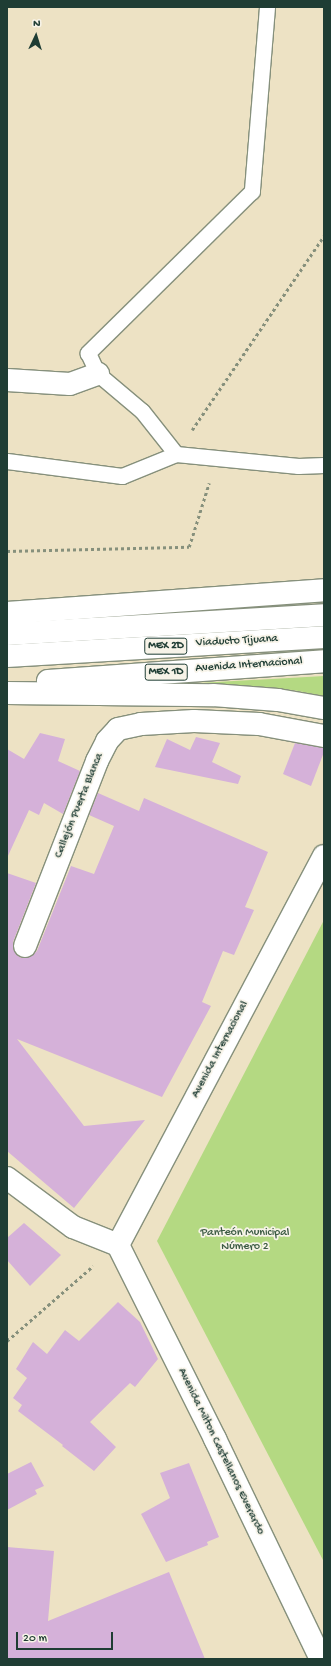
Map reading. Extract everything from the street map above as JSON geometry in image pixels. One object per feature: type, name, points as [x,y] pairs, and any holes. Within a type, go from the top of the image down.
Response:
[{"type":"main road","points":[[7,380],[70,384],[98,374]]},
{"type":"main road","points":[[7,613],[324,590]]},
{"type":"main road","name":"Viaducto Tijuana","points":[[7,634],[324,615]]},
{"type":"main road","name":"Viaducto Tijuana","points":[[7,656],[324,637]]},
{"type":"main road","name":"Avenida Internacional","points":[[7,684],[324,661]]},
{"type":"main road","points":[[7,693],[214,695],[278,700],[324,708]]},
{"type":"main road","name":"Callejón Puerta Blanca","points":[[25,946],[97,761],[107,741],[118,729],[141,724],[194,722],[259,724],[324,736]]},
{"type":"main road","name":"Avenida Internacional","points":[[118,1245],[324,856]]},
{"type":"main road","points":[[7,1178],[72,1227],[118,1245]]},
{"type":"main road","name":"Avenida Milton Castellanos Everardo","points":[[118,1245],[322,1659]]},
{"type":"lane","points":[[176,454],[142,411],[98,374],[88,353],[252,191],[267,7]]},
{"type":"lane","points":[[7,461],[122,476],[176,454],[298,466],[324,465]]},
{"type":"path","points":[[176,454],[324,236]]},
{"type":"path","points":[[7,551],[189,547],[217,458]]},
{"type":"path","points":[[7,1341],[118,1245]]},
{"type":"green space","points":[[324,676],[324,696],[293,690],[163,685]]},
{"type":"green space","name":"Panteón Municipal Número 2","points":[[324,920],[324,1562],[157,1241]]},
{"type":"building","points":[[40,733],[65,739],[58,761],[80,771],[63,814],[44,803],[39,815],[29,810],[7,858],[7,749],[24,759]]},
{"type":"building","points":[[196,737],[220,743],[212,762],[241,776],[238,784],[155,767],[167,739],[190,750]]},
{"type":"building","points":[[295,743],[324,748],[324,752],[311,786],[283,774]]},
{"type":"building","points":[[98,793],[139,811],[144,798],[268,852],[245,907],[254,910],[234,955],[223,951],[202,1002],[211,1006],[162,1097],[17,1039],[84,1126],[145,1120],[74,1208],[7,1151],[7,873],[36,883],[13,942],[13,948],[16,954],[21,958],[27,958],[37,951],[71,866],[94,874],[114,826],[89,815]]},
{"type":"building","points":[[24,1223],[61,1255],[30,1286],[7,1260],[7,1238]]},
{"type":"building","points":[[118,1302],[140,1322],[158,1359],[135,1387],[130,1383],[90,1422],[116,1447],[94,1471],[18,1411],[22,1405],[13,1398],[27,1378],[16,1369],[33,1342],[47,1354],[65,1330],[79,1341]]},
{"type":"building","points":[[31,1462],[44,1486],[35,1490],[37,1494],[7,1510],[7,1474]]},
{"type":"building","points":[[189,1463],[219,1537],[207,1542],[208,1545],[166,1562],[141,1514],[170,1498],[160,1473]]},
{"type":"building","points":[[7,1547],[54,1551],[48,1621],[169,1572],[205,1659],[7,1659]]}]
